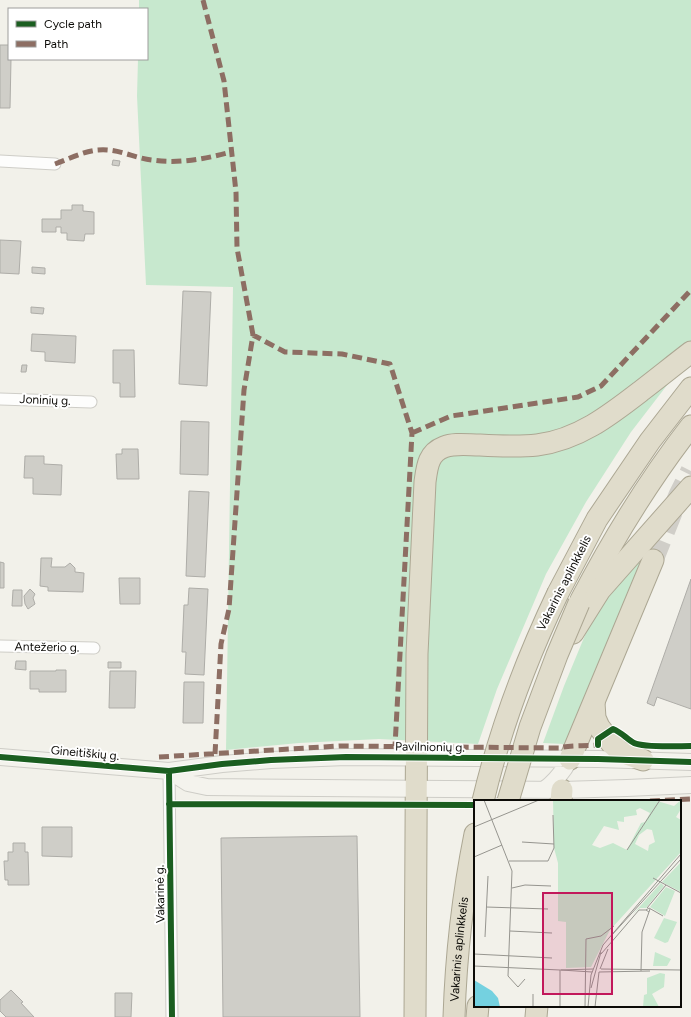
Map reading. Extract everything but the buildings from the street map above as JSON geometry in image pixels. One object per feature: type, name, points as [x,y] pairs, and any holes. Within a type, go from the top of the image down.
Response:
[{"type":"highway","points":[[415,1017],[417,654],[421,543],[427,465],[432,454],[444,447],[459,444],[509,446],[538,445],[579,433],[600,421],[691,352]]},
{"type":"highway","name":"Vakarinis aplinkkelis","points":[[482,800],[506,718],[526,664],[558,594],[597,519],[650,441],[691,388]]},
{"type":"highway","name":"Vakarinis aplinkkelis","points":[[508,800],[530,727],[557,654],[584,605],[623,524],[691,426]]},
{"type":"highway","points":[[584,605],[600,590],[691,487]]},
{"type":"highway","points":[[570,759],[653,560]]},
{"type":"highway","points":[[594,703],[599,727],[612,744],[621,752],[643,760]]},
{"type":"highway","name":"Vakarinis aplinkkelis","points":[[454,1009],[461,916],[467,871],[474,839]]},
{"type":"highway","name":"Vakarinis aplinkkelis","points":[[477,1017],[478,1007]]},
{"type":"highway","points":[[536,1017],[537,1007]]},
{"type":"street","points":[[0,161],[55,164]]},
{"type":"street","name":"Joninių g.","points":[[0,399],[91,402]]},
{"type":"street","name":"Antežerio g.","points":[[0,646],[94,648]]},
{"type":"street","name":"Gineitiškių g.","points":[[0,757],[169,771]]},
{"type":"street","name":"Pavilnionių g.","points":[[169,771],[192,767],[270,760],[346,757],[643,760],[691,762]]},
{"type":"street","points":[[556,794],[570,759]]},
{"type":"street","points":[[169,771],[188,783],[207,788],[416,789],[556,794],[627,788],[691,785]]},
{"type":"street","name":"Vakarinė g.","points":[[169,771],[172,1017]]},
{"type":"green space","points":[[139,0],[691,0],[691,354],[631,432],[586,502],[546,574],[497,689],[478,744],[379,739],[299,743],[226,750],[233,287],[146,285],[137,96],[138,60],[148,60],[148,8],[139,8]]},
{"type":"green space","points":[[643,557],[572,737],[564,744],[543,743],[564,686],[588,628],[601,605]]},
{"type":"tunnel","points":[[653,560],[679,495],[691,471]]},
{"type":"marked path","points":[[203,0],[224,81],[236,192],[237,248],[253,335]]},
{"type":"marked path","points":[[55,164],[98,150],[112,150],[145,159],[162,161],[202,159],[231,152]]},
{"type":"marked path","points":[[412,433],[451,416],[578,397],[601,386],[691,290]]},
{"type":"marked path","points":[[215,754],[221,644],[229,609],[244,390],[253,335],[285,352],[342,354],[390,364],[412,433],[395,746]]},
{"type":"marked path","points":[[159,757],[339,746],[559,748],[598,745],[598,741]]},
{"type":"marked path","points":[[670,800],[691,799]]},
{"type":"cycle path","points":[[598,745],[598,739],[613,729],[639,745],[691,746]]},
{"type":"cycle path","points":[[0,757],[169,771],[222,764],[271,760],[346,757],[598,759],[691,762]]},
{"type":"cycle path","points":[[169,771],[172,1017]]},
{"type":"cycle path","points":[[169,804],[474,805]]}]
